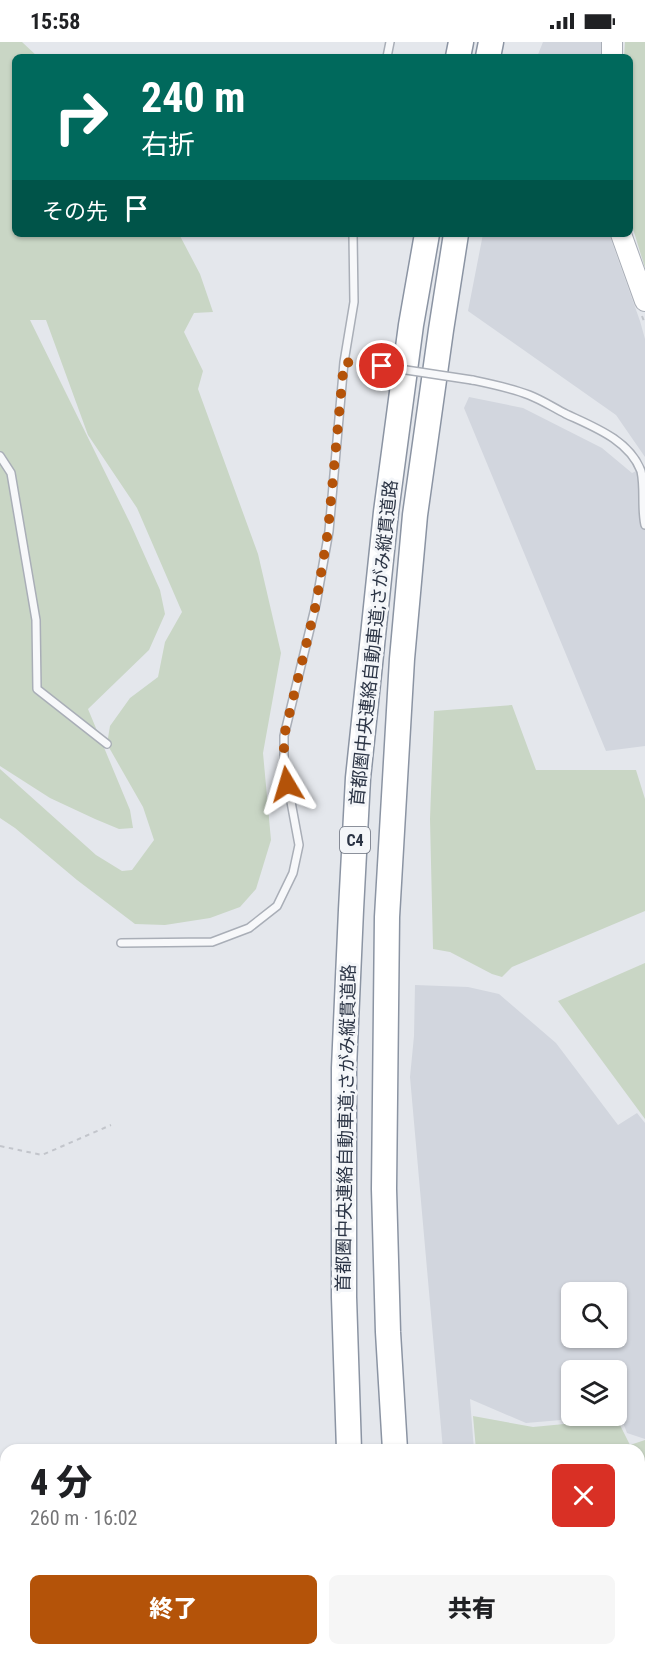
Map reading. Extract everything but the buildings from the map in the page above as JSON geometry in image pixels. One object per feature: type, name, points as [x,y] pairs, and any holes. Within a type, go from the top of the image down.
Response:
[{"type":"highway","name":"首都圏中央連絡自動車道;さがみ縦貫道路","points":[[349,1444],[344,1297],[344,1068],[358,778],[386,512],[411,325],[426,237]]},
{"type":"highway","name":"首都圏中央連絡自動車道;さがみ縦貫道路","points":[[395,1444],[388,1332],[384,1189],[387,917],[402,659],[416,515],[456,237]]},
{"type":"main road","points":[[622,237],[645,301]]},
{"type":"lane","points":[[121,943],[212,942],[249,928],[277,906],[293,873],[299,845],[284,764],[284,736],[316,604],[328,531],[344,362],[354,302],[354,237]]},
{"type":"lane","points":[[344,362],[472,380],[529,396],[607,434],[623,446],[641,470],[645,484],[645,525]]},
{"type":"lane","points":[[0,456],[11,473],[36,620],[37,689],[107,744]]},
{"type":"path","points":[[0,1146],[42,1155],[111,1125]]},
{"type":"shaded area","points":[[543,42],[603,42],[603,54],[538,54]]},
{"type":"shaded area","points":[[482,237],[610,237],[645,339],[645,457],[616,415],[468,311]]},
{"type":"shaded area","points":[[469,397],[523,408],[602,448],[632,473],[645,467],[645,746],[606,751],[464,408]]},
{"type":"shaded area","points":[[415,985],[468,987],[499,994],[556,1043],[618,1125],[637,1113],[645,1123],[645,1439],[627,1433],[624,1426],[627,1426],[627,1360],[561,1360],[561,1420],[526,1423],[470,1399],[474,1444],[442,1444],[410,1077]]},
{"type":"green space","points":[[0,42],[22,42],[35,54],[12,54],[12,237],[181,237],[200,274],[213,312],[194,313],[184,332],[203,371],[198,389],[258,554],[281,653],[263,753],[271,840],[256,889],[240,907],[210,918],[165,925],[135,924],[0,818],[0,769],[96,855],[122,871],[132,870],[154,840],[143,807],[107,744],[110,726],[130,698],[158,677],[165,642],[182,612],[137,508],[88,435],[46,320],[30,320],[131,525],[160,590],[165,614],[149,650],[88,709],[130,810],[133,828],[119,829],[95,819],[50,798],[0,766]]},
{"type":"green space","points":[[625,42],[645,42],[645,268],[633,229],[633,54],[624,54]]},
{"type":"green space","points":[[512,705],[536,770],[636,770],[645,799],[645,911],[512,967],[502,977],[450,952],[433,949],[430,819],[434,711]]},
{"type":"green space","points":[[645,963],[645,1119],[558,1001]]},
{"type":"green space","points":[[473,1416],[533,1427],[620,1426],[630,1444],[475,1444]]},
{"type":"green space","points":[[645,1440],[645,1444],[633,1444]]},
{"type":"route","points":[[287,784],[284,736],[316,604],[328,531],[344,362],[382,366]]}]
